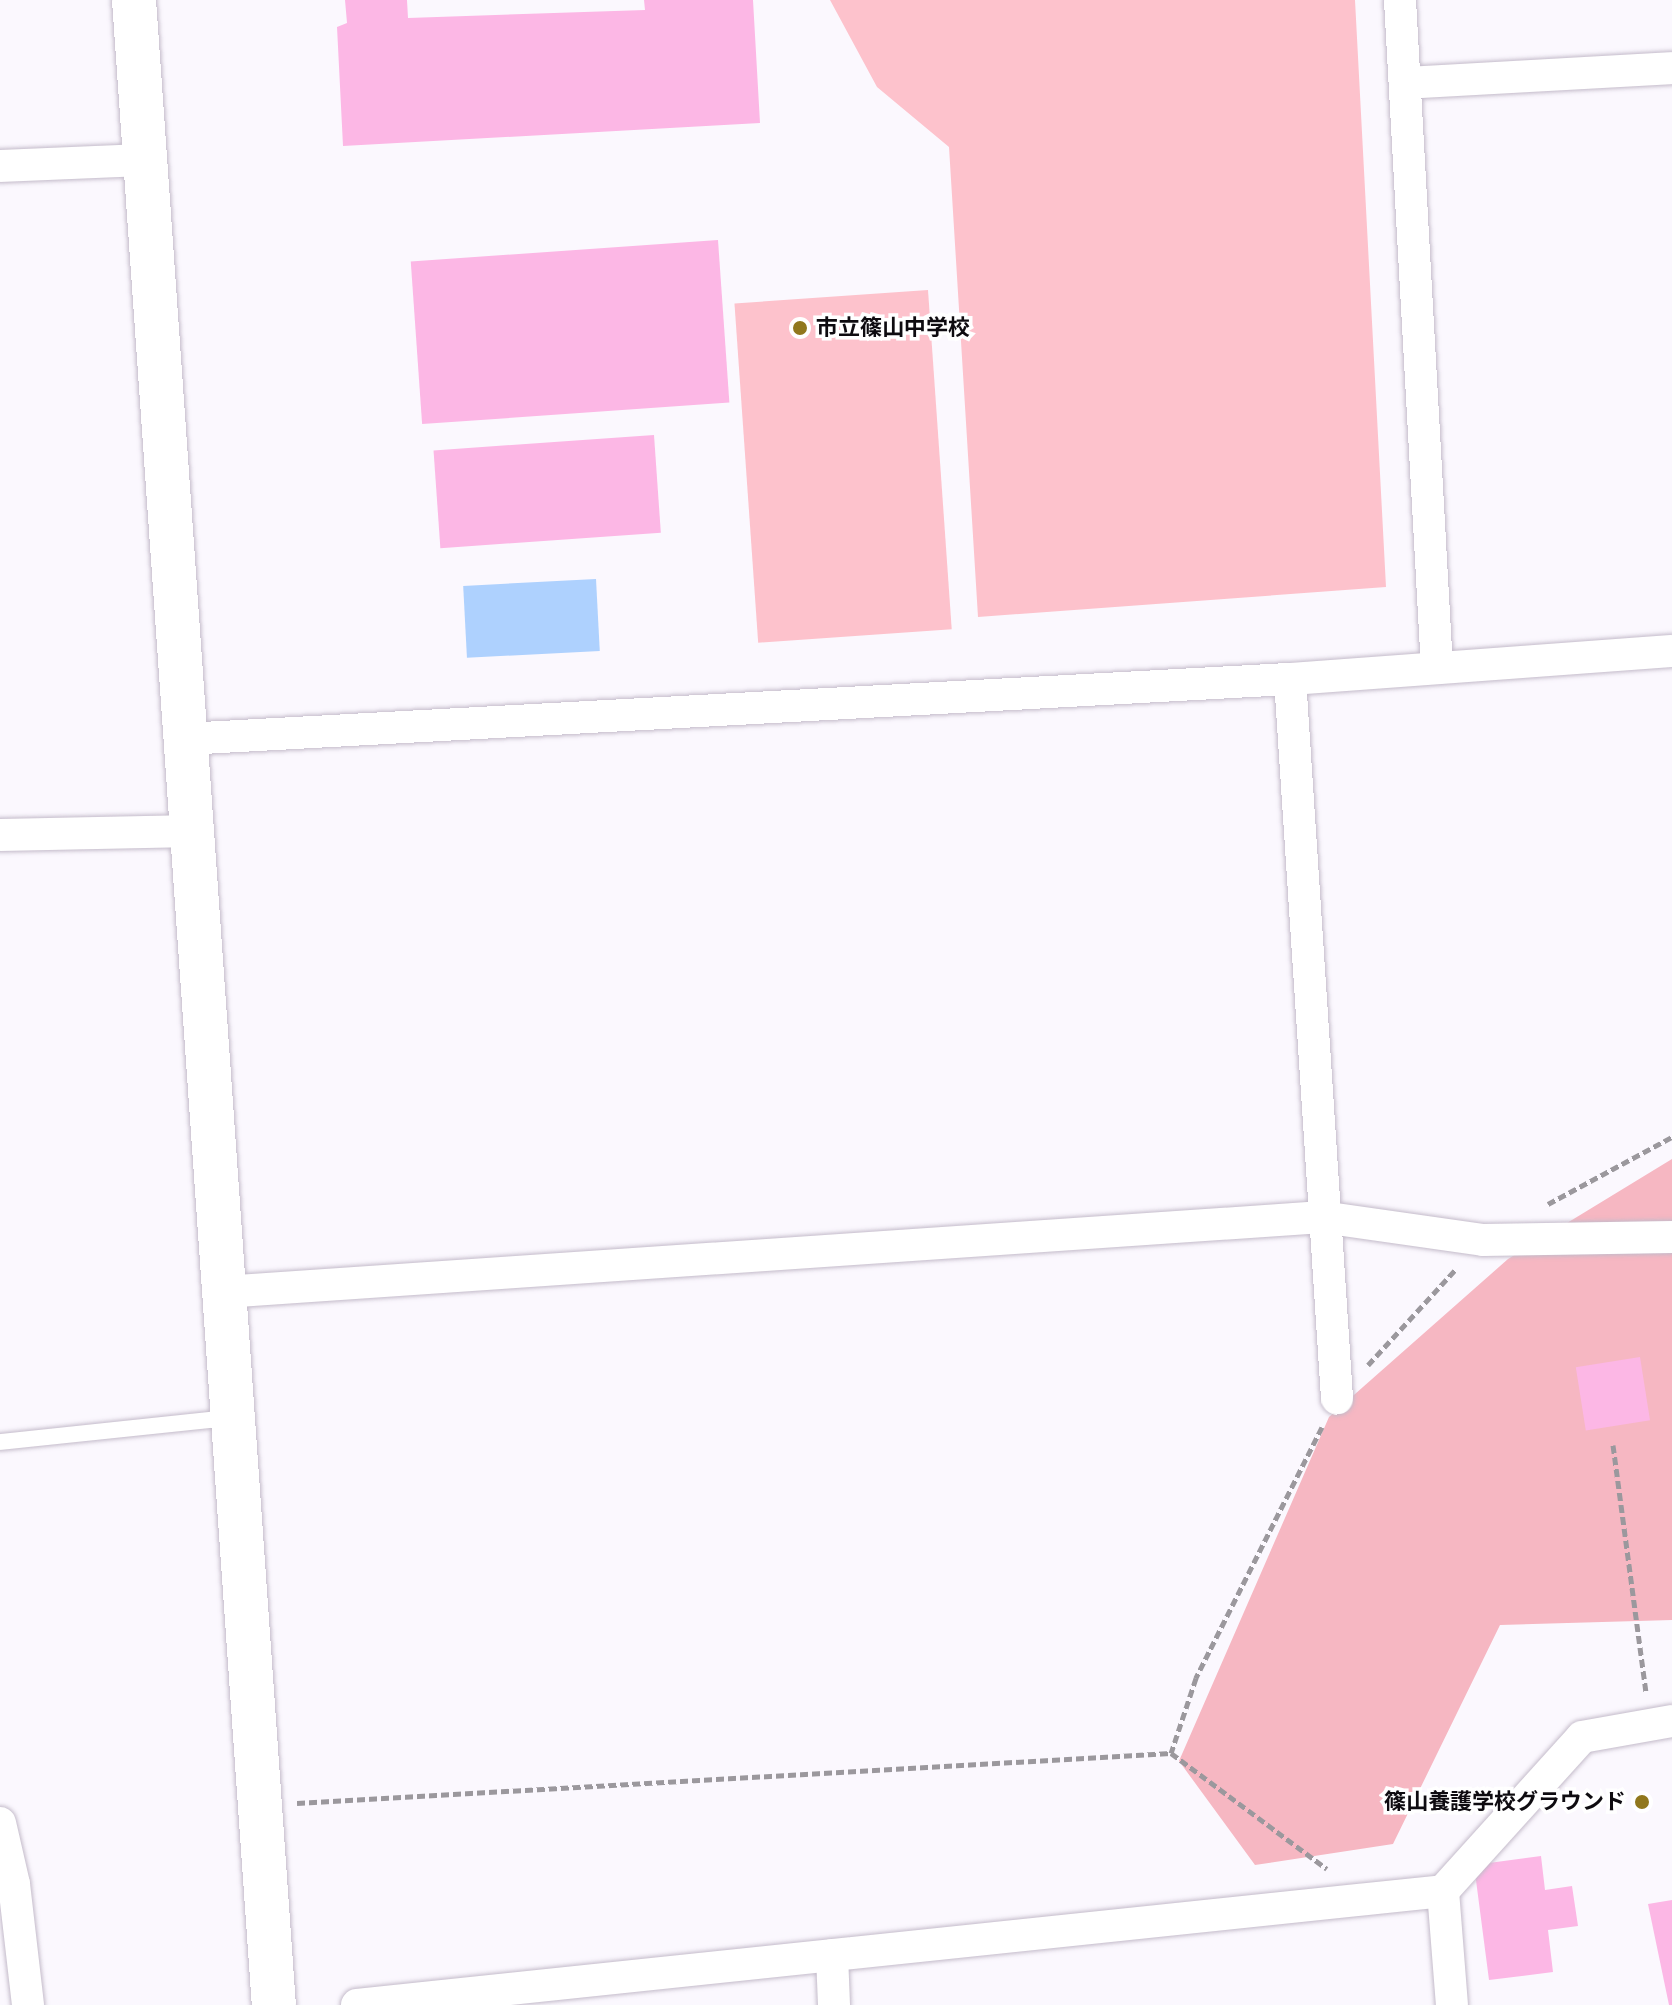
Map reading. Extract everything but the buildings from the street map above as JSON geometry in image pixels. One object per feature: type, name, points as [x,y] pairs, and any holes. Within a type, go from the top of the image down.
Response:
[{"type":"street","points":[[134,0],[274,2005]]},
{"type":"street","points":[[1400,0],[1437,668]]},
{"type":"street","points":[[1405,83],[1672,68]]},
{"type":"street","points":[[0,166],[145,160]]},
{"type":"street","points":[[184,739],[1290,679],[1672,651]]},
{"type":"street","points":[[1290,679],[1322,1217],[1337,1398]]},
{"type":"street","points":[[0,835],[190,831]]},
{"type":"street","points":[[223,1292],[1322,1217],[1483,1240],[1672,1237]]},
{"type":"street","points":[[357,2005],[1443,1891],[1582,1737],[1661,1723]]},
{"type":"street","points":[[0,1823],[14,1884],[28,2005]]},
{"type":"street","points":[[1443,1891],[1452,2005]]},
{"type":"street","points":[[832,1955],[834,2005]]},
{"type":"lane","points":[[0,1442],[231,1418]]},
{"type":"path","points":[[1538,1210],[1672,1137]]},
{"type":"path","points":[[1171,1753],[1196,1678],[1337,1398],[1483,1240]]},
{"type":"path","points":[[1613,1445],[1661,1723]]},
{"type":"path","points":[[260,1805],[1171,1753],[1366,1898]]},
{"type":"shaded area","points":[[830,0],[1355,0],[1386,587],[978,617],[949,147],[877,87]]},
{"type":"shaded area","points":[[928,290],[952,629],[758,643],[734,304]]},
{"type":"shaded area","points":[[1672,1159],[1672,1620],[1500,1625],[1393,1844],[1255,1865],[1179,1761],[1329,1417],[1508,1259]]},
{"type":"water","points":[[596,579],[600,651],[467,658],[463,586]]},
{"type":"place","name":"市立篠山中学校","points":[[800,328]]},
{"type":"place","name":"篠山養護学校グラウンド","points":[[1642,1802]]}]
